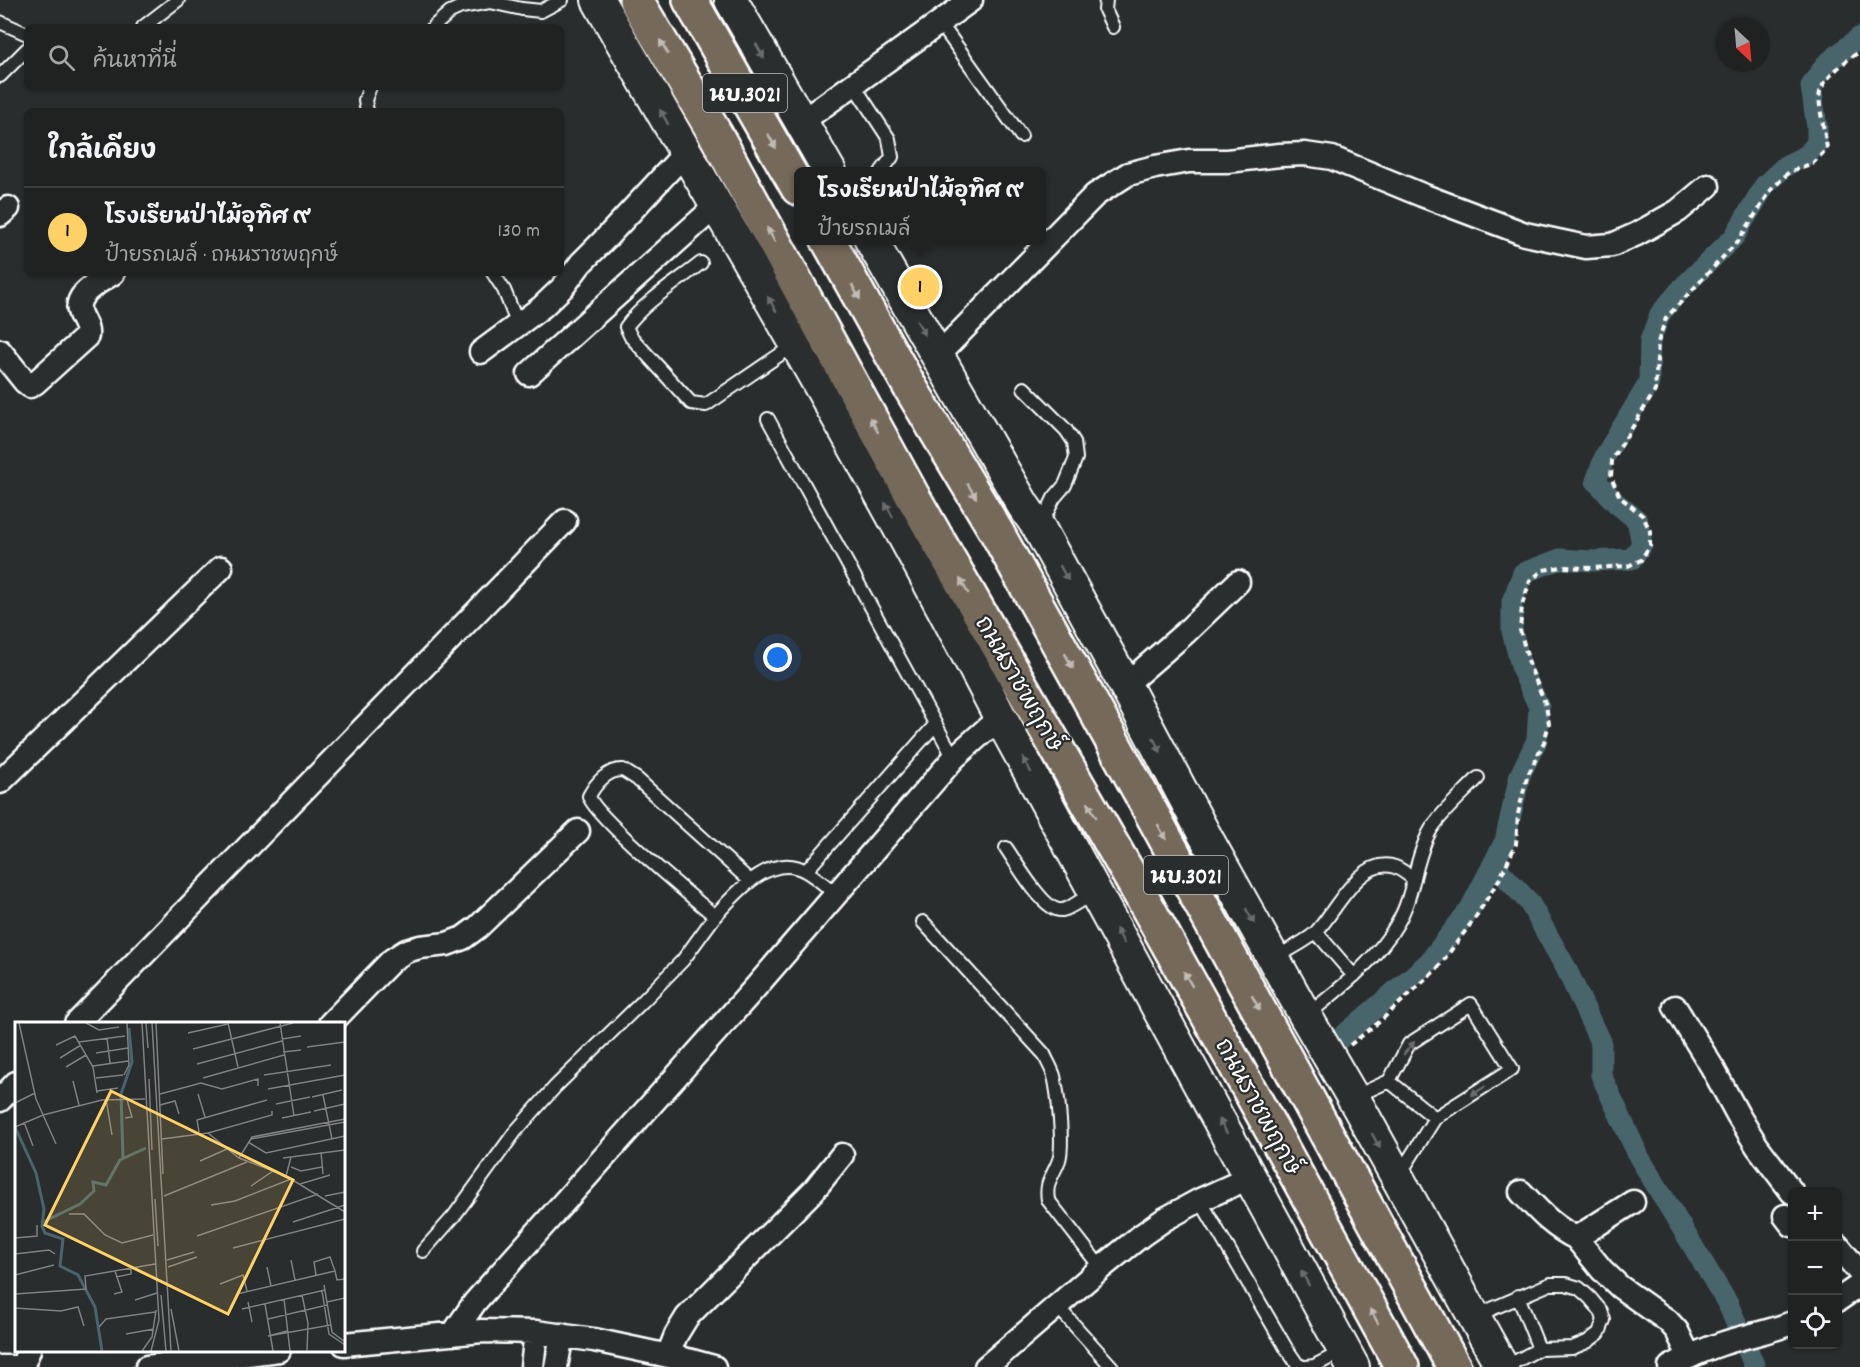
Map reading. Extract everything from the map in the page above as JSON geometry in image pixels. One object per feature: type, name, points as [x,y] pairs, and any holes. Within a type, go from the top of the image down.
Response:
[{"type":"main road","points":[[598,0],[948,616]]},
{"type":"main road","name":"ถนนราชพฤกษ์","points":[[636,0],[717,136],[912,495],[1137,889],[1402,1367]]},
{"type":"main road","name":"นบ.3021","points":[[690,0],[794,181]]},
{"type":"main road","points":[[731,0],[828,167]]},
{"type":"main road","name":"ถนนราชพฤกษ์","points":[[831,245],[1076,674],[1454,1367]]},
{"type":"main road","points":[[874,245],[1031,516]]},
{"type":"main road","points":[[910,387],[1031,516]]},
{"type":"main road","points":[[912,495],[948,616]]},
{"type":"main road","name":"นบ.3021","points":[[1031,516],[1305,1017],[1504,1367]]},
{"type":"main road","name":"ถนนราชพฤกษ์","points":[[948,616],[1000,717],[1348,1359]]},
{"type":"street","points":[[801,122],[971,0]]},
{"type":"street","points":[[481,352],[542,307],[563,287],[580,263],[685,153]]},
{"type":"street","points":[[1046,245],[1095,195],[1128,174],[1189,161],[1227,161],[1305,154],[1332,158],[1526,234],[1586,247],[1612,245],[1637,234],[1678,211],[1708,186]]},
{"type":"street","points":[[529,374],[716,206]]},
{"type":"street","points":[[937,356],[1046,245]]},
{"type":"street","points":[[0,351],[25,382],[30,386],[35,383],[87,336],[88,330],[78,304],[80,298],[108,276]]},
{"type":"street","points":[[77,1022],[565,520]]},
{"type":"street","points":[[0,782],[220,568]]},
{"type":"street","points":[[1125,685],[1185,633],[1238,582]]},
{"type":"street","points":[[453,1334],[481,1295],[954,758],[1000,717]]},
{"type":"street","points":[[331,1022],[392,960],[406,951],[447,944],[463,938],[478,927],[578,831]]},
{"type":"street","points":[[1675,1007],[1712,1067],[1738,1116],[1757,1146],[1788,1187]]},
{"type":"street","points":[[0,1100],[15,1084]]},
{"type":"street","points":[[668,1355],[687,1317],[814,1190],[842,1155]]},
{"type":"street","points":[[986,1367],[1101,1268],[1165,1219],[1251,1177]]},
{"type":"street","points":[[1521,1191],[1555,1227],[1576,1238],[1602,1270],[1620,1287],[1668,1321],[1677,1331],[1692,1360],[1721,1344],[1785,1326]]},
{"type":"street","points":[[1576,1238],[1633,1202]]},
{"type":"street","points":[[1842,1251],[1860,1273]]},
{"type":"street","points":[[345,1344],[482,1331],[536,1332],[594,1340],[714,1367]]},
{"type":"street","points":[[532,1367],[536,1332]]},
{"type":"street","points":[[556,1367],[562,1335]]},
{"type":"street","points":[[22,1367],[28,1352]]},
{"type":"street","points":[[147,1367],[205,1355],[235,1361],[271,1352]]},
{"type":"street","points":[[0,1367],[13,1367]]},
{"type":"lane","points":[[147,24],[178,0]]},
{"type":"lane","points":[[436,24],[450,12],[461,7],[490,2],[540,11],[562,0]]},
{"type":"lane","points":[[1106,0],[1105,10],[1113,27]]},
{"type":"lane","points":[[0,22],[24,33]]},
{"type":"lane","points":[[940,23],[1022,136]]},
{"type":"lane","points":[[0,76],[24,52]]},
{"type":"lane","points":[[853,84],[890,139],[892,157],[884,167]]},
{"type":"lane","points":[[366,108],[364,100],[369,90]]},
{"type":"lane","points":[[701,263],[649,303],[632,318],[626,327],[631,337],[691,403],[706,405],[795,344]]},
{"type":"lane","points":[[495,276],[504,290],[518,325]]},
{"type":"lane","points":[[1024,388],[1066,430],[1074,442],[1076,458],[1065,485],[1054,498],[1031,516]]},
{"type":"lane","points":[[768,419],[954,758]]},
{"type":"lane","points":[[806,871],[935,725]]},
{"type":"lane","points":[[715,916],[681,889],[598,811],[591,803],[590,796],[593,789],[611,771],[623,770],[637,779],[749,880]]},
{"type":"lane","points":[[1305,1017],[1354,976],[1382,946],[1397,925],[1407,905],[1421,852],[1430,831],[1478,778]]},
{"type":"lane","points":[[1006,848],[1036,892],[1055,910],[1063,910],[1096,891]]},
{"type":"lane","points":[[423,1251],[454,1216],[515,1132],[555,1087],[682,960],[715,916],[749,880],[778,867],[793,866],[806,871],[836,894]]},
{"type":"lane","points":[[1274,959],[1316,932],[1345,892],[1366,872],[1382,866],[1394,867],[1414,879]]},
{"type":"lane","points":[[923,922],[1044,1054],[1054,1075],[1058,1096],[1061,1144],[1059,1159],[1046,1188],[1048,1200],[1101,1268]]},
{"type":"lane","points":[[1316,932],[1354,976]]},
{"type":"lane","points":[[1352,1097],[1389,1081],[1409,1044],[1471,1004],[1512,1069],[1435,1118],[1397,1179]]},
{"type":"lane","points":[[1389,1081],[1435,1118]]},
{"type":"lane","points":[[1200,1200],[1286,1348],[1297,1364],[1303,1367]]},
{"type":"lane","points":[[1474,1316],[1550,1284],[1566,1284],[1578,1288],[1601,1311],[1604,1320],[1599,1333],[1587,1342],[1572,1348],[1539,1349],[1504,1367]]},
{"type":"lane","points":[[1518,1296],[1539,1349]]},
{"type":"lane","points":[[1057,1306],[1112,1367]]},
{"type":"lane","points":[[1307,1367],[1348,1359]]},
{"type":"path","points":[[1330,1060],[1378,1023],[1437,969],[1475,918],[1500,878],[1516,844],[1518,814],[1527,777],[1544,742],[1549,724],[1546,705],[1530,667],[1520,630],[1522,605],[1530,581],[1543,570],[1562,567],[1628,566],[1641,560],[1650,545],[1650,531],[1643,516],[1620,497],[1611,477],[1612,460],[1655,391],[1658,342],[1666,318],[1739,240],[1772,190],[1789,172],[1813,163],[1827,149],[1820,92],[1832,74],[1860,52]]},
{"type":"waterway","points":[[1336,1042],[1429,962],[1470,909],[1505,841],[1520,775],[1537,740],[1539,707],[1522,670],[1512,631],[1512,602],[1523,573],[1560,559],[1592,561],[1632,559],[1642,544],[1637,520],[1615,502],[1596,481],[1605,456],[1649,383],[1650,341],[1660,314],[1682,288],[1734,237],[1765,185],[1785,166],[1807,155],[1817,143],[1811,86],[1825,65],[1860,37]]},
{"type":"waterway","points":[[1493,864],[1529,902],[1566,968],[1601,1044],[1601,1075],[1639,1157],[1728,1304],[1755,1367]]},
{"type":"place","name":"โรงเรียนป่าไม้อุทิศ ๙","points":[[920,287]]}]
